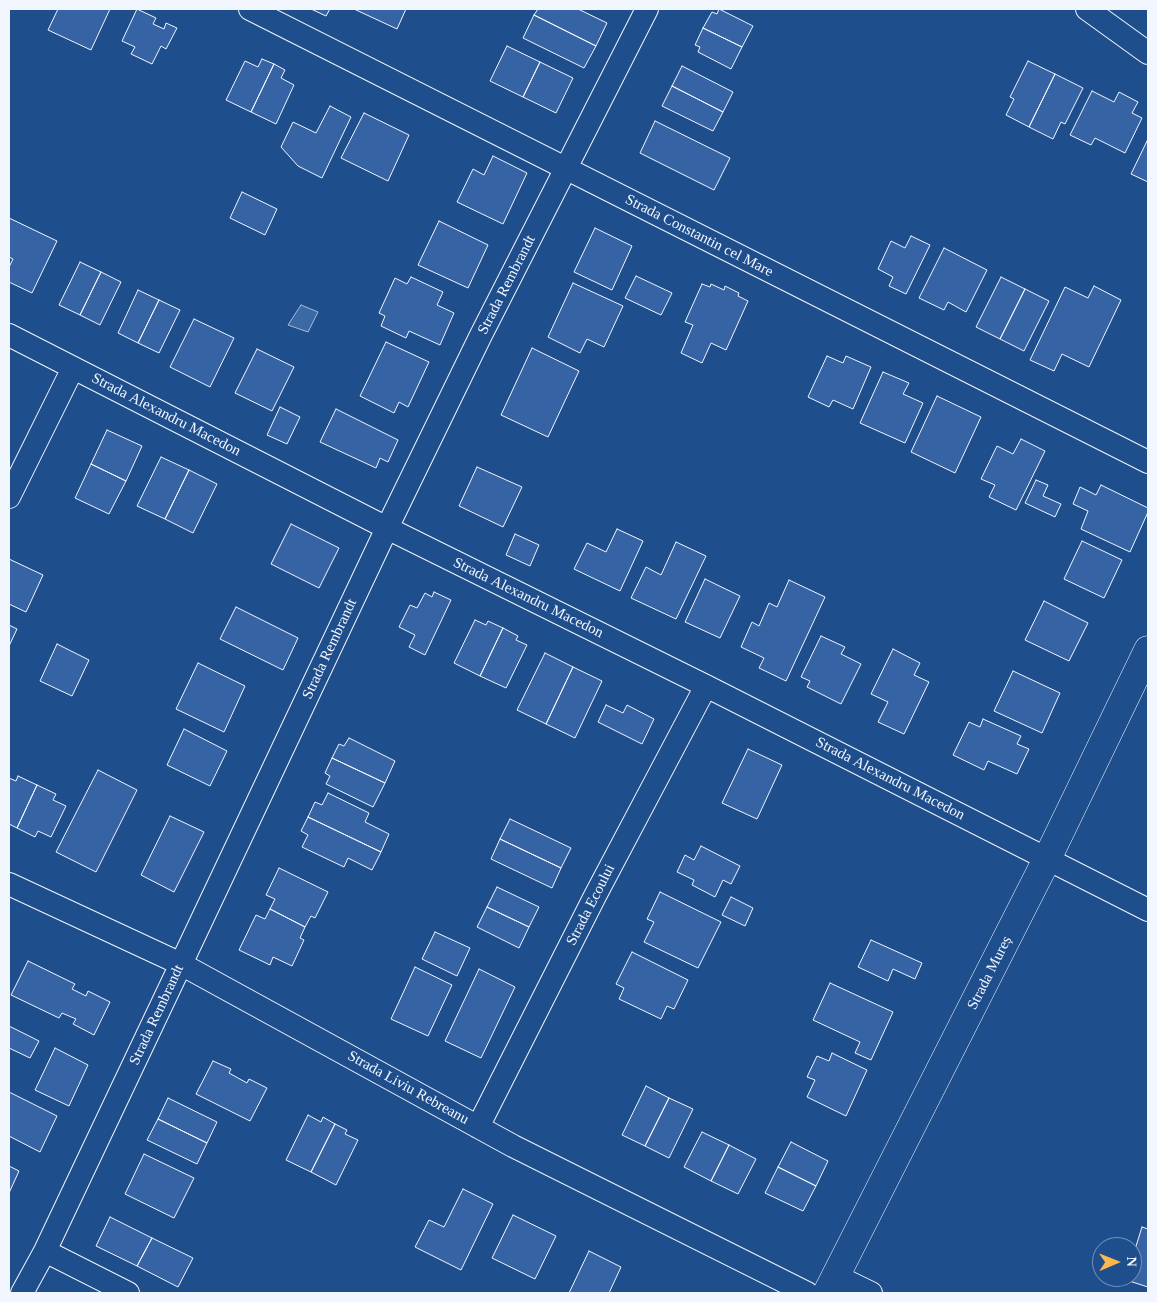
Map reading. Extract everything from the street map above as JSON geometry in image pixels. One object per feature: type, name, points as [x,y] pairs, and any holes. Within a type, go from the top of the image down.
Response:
[{"type":"street","name":"Strada Constantin cel Mare","points":[[250,9],[1148,462]]},
{"type":"street","name":"Strada Rembrandt","points":[[22,1293],[181,964],[387,528],[480,337],[646,9]]},
{"type":"street","points":[[1087,9],[1148,53]]},
{"type":"street","name":"Strada Alexandru Macedon","points":[[9,335],[387,528],[706,686],[1148,910]]},
{"type":"street","points":[[9,497],[72,368]]},
{"type":"street","name":"Strada Mureș","points":[[832,1285],[1047,859],[1148,650]]},
{"type":"street","name":"Strada Ecoului","points":[[478,1127],[595,896],[706,686]]},
{"type":"street","name":"Strada Liviu Rebreanu","points":[[9,884],[181,964],[478,1127],[806,1293]]},
{"type":"street","points":[[44,1250],[128,1293]]},
{"type":"street","points":[[832,1285],[871,1293]]},
{"type":"water","points":[[301,305],[318,312],[308,332],[288,325]]},
{"type":"building","points":[[58,9],[110,9],[91,50],[48,30]]},
{"type":"building","points":[[137,9],[156,18],[153,24],[164,29],[166,23],[177,28],[166,49],[161,46],[152,64],[131,54],[135,47],[122,41]]},
{"type":"building","points":[[311,9],[330,9],[326,16]]},
{"type":"building","points":[[354,9],[406,9],[397,29]]},
{"type":"building","points":[[538,9],[578,9],[607,23],[596,46],[534,15]]},
{"type":"building","points":[[719,9],[753,26],[742,47],[703,28],[712,12],[717,14]]},
{"type":"building","points":[[534,15],[596,46],[584,68],[523,38]]},
{"type":"building","points":[[703,28],[742,47],[731,69],[698,52],[700,47],[695,45]]},
{"type":"building","points":[[507,46],[540,62],[523,97],[490,81]]},
{"type":"building","points":[[262,59],[274,64],[251,112],[226,100],[245,61],[258,67]]},
{"type":"building","points":[[1028,61],[1055,74],[1029,127],[1006,115],[1014,99],[1010,97]]},
{"type":"building","points":[[540,62],[573,78],[556,113],[523,97]]},
{"type":"building","points":[[274,64],[285,70],[281,78],[294,85],[276,124],[251,112]]},
{"type":"building","points":[[682,66],[733,92],[723,112],[672,86]]},
{"type":"building","points":[[1055,74],[1083,88],[1065,124],[1061,122],[1053,139],[1029,127]]},
{"type":"building","points":[[672,86],[723,112],[713,131],[662,106]]},
{"type":"building","points":[[1092,91],[1114,102],[1119,92],[1138,102],[1132,113],[1142,118],[1125,153],[1095,138],[1091,145],[1070,135]]},
{"type":"building","points":[[330,106],[351,117],[322,178],[298,166],[281,147],[293,122],[316,133]]},
{"type":"building","points":[[364,113],[409,135],[388,181],[341,158]]},
{"type":"building","points":[[655,121],[730,158],[714,190],[640,153]]},
{"type":"building","points":[[1148,139],[1148,182],[1131,174]]},
{"type":"building","points":[[493,156],[527,173],[503,224],[457,202],[473,169],[484,175]]},
{"type":"building","points":[[242,192],[277,209],[265,235],[230,218]]},
{"type":"building","points":[[9,218],[57,241],[32,293],[9,282],[9,267],[13,259],[9,257]]},
{"type":"building","points":[[439,221],[488,245],[468,288],[418,265]]},
{"type":"building","points":[[595,228],[632,246],[612,290],[574,272]]},
{"type":"building","points":[[911,236],[930,245],[906,294],[889,286],[893,277],[878,269],[891,241],[905,248]]},
{"type":"building","points":[[944,248],[987,270],[966,312],[948,302],[944,310],[919,298]]},
{"type":"building","points":[[80,262],[101,272],[80,315],[59,305]]},
{"type":"building","points":[[101,272],[121,282],[100,325],[80,315]]},
{"type":"building","points":[[636,276],[672,293],[661,315],[625,298]]},
{"type":"building","points":[[411,277],[443,292],[437,305],[454,313],[440,345],[409,331],[406,338],[381,326],[385,316],[379,313],[395,278],[407,284]]},
{"type":"building","points":[[1001,277],[1025,289],[1000,339],[976,327]]},
{"type":"building","points":[[573,283],[623,306],[604,347],[587,339],[580,353],[548,337]]},
{"type":"building","points":[[702,284],[710,287],[711,284],[724,290],[725,286],[739,293],[738,296],[748,301],[726,350],[711,343],[702,363],[681,353],[693,325],[685,322]]},
{"type":"building","points":[[1094,286],[1121,300],[1089,367],[1062,354],[1054,371],[1030,360],[1065,287],[1088,298]]},
{"type":"building","points":[[1025,289],[1049,301],[1024,351],[1000,339]]},
{"type":"building","points":[[138,290],[159,300],[138,343],[118,333]]},
{"type":"building","points":[[159,300],[180,310],[159,353],[138,343]]},
{"type":"building","points":[[194,319],[234,338],[210,387],[170,367]]},
{"type":"building","points":[[386,342],[429,362],[408,407],[399,402],[394,413],[360,396]]},
{"type":"building","points":[[532,348],[579,371],[548,437],[501,415]]},
{"type":"building","points":[[257,349],[294,367],[272,411],[235,393]]},
{"type":"building","points":[[827,356],[843,363],[846,356],[871,367],[853,409],[833,400],[829,407],[808,397]]},
{"type":"building","points":[[883,372],[909,383],[903,394],[923,403],[905,443],[860,423]]},
{"type":"building","points":[[937,396],[981,417],[955,473],[911,452]]},
{"type":"building","points":[[280,407],[300,417],[287,444],[267,435]]},
{"type":"building","points":[[336,409],[398,440],[388,462],[380,458],[376,468],[320,442]]},
{"type":"building","points":[[107,430],[142,446],[126,481],[91,464]]},
{"type":"building","points":[[1021,439],[1045,451],[1016,510],[989,497],[995,485],[981,479],[997,446],[1013,454]]},
{"type":"building","points":[[161,457],[189,470],[165,519],[137,506]]},
{"type":"building","points":[[91,464],[126,481],[109,514],[75,498]]},
{"type":"building","points":[[477,467],[522,487],[503,527],[459,506]]},
{"type":"building","points":[[189,470],[217,484],[193,533],[165,519]]},
{"type":"building","points":[[1036,480],[1048,485],[1043,496],[1061,504],[1055,517],[1025,503]]},
{"type":"building","points":[[1101,485],[1148,508],[1148,512],[1130,552],[1081,529],[1088,511],[1073,504],[1080,487],[1096,495]]},
{"type":"building","points":[[291,524],[339,548],[319,588],[271,564]]},
{"type":"building","points":[[617,529],[643,541],[620,591],[574,569],[587,543],[606,552]]},
{"type":"building","points":[[515,534],[539,545],[530,566],[506,555]]},
{"type":"building","points":[[1082,541],[1122,560],[1104,598],[1064,579]]},
{"type":"building","points":[[676,542],[706,556],[676,619],[631,598],[646,567],[661,575]]},
{"type":"building","points":[[9,559],[43,575],[26,612],[9,604]]},
{"type":"building","points":[[705,579],[740,596],[720,638],[685,622]]},
{"type":"building","points":[[789,580],[825,597],[786,681],[759,668],[764,658],[741,647],[752,622],[759,626],[769,603],[777,607]]},
{"type":"building","points":[[434,592],[451,600],[425,655],[409,647],[415,635],[399,627],[410,605],[417,608],[425,593],[432,597]]},
{"type":"building","points":[[1044,601],[1088,623],[1069,661],[1025,640]]},
{"type":"building","points":[[236,607],[298,638],[283,670],[220,639]]},
{"type":"building","points":[[475,620],[486,625],[488,621],[503,628],[480,676],[454,663]]},
{"type":"building","points":[[9,625],[17,629],[9,646]]},
{"type":"building","points":[[503,628],[518,636],[516,640],[527,645],[506,688],[480,676]]},
{"type":"building","points":[[821,636],[845,647],[841,654],[861,664],[841,704],[807,687],[810,681],[801,677]]},
{"type":"building","points":[[57,644],[89,660],[72,696],[40,681]]},
{"type":"building","points":[[893,649],[920,663],[914,675],[929,682],[904,734],[878,722],[888,702],[871,694]]},
{"type":"building","points":[[545,653],[573,667],[546,724],[517,710]]},
{"type":"building","points":[[198,663],[245,686],[224,732],[176,709]]},
{"type":"building","points":[[573,667],[602,681],[575,738],[546,724]]},
{"type":"building","points":[[1013,671],[1060,693],[1042,733],[994,711]]},
{"type":"building","points":[[606,705],[623,713],[627,705],[654,719],[642,744],[598,722]]},
{"type":"building","points":[[983,719],[1021,736],[1017,744],[1029,749],[1017,774],[988,761],[984,770],[953,755],[969,722],[980,727]]},
{"type":"building","points":[[184,729],[227,751],[210,786],[167,765]]},
{"type":"building","points":[[349,738],[395,761],[385,783],[332,758],[339,744],[344,746]]},
{"type":"building","points":[[748,749],[782,765],[757,819],[722,803]]},
{"type":"building","points":[[332,758],[385,783],[373,807],[326,784],[330,776],[325,773]]},
{"type":"building","points":[[98,770],[137,790],[96,872],[56,852]]},
{"type":"building","points":[[18,776],[37,785],[17,828],[9,824],[9,778],[16,781]]},
{"type":"building","points":[[37,785],[56,794],[53,800],[66,806],[51,837],[38,831],[35,837],[17,828]]},
{"type":"building","points":[[328,793],[369,813],[365,822],[389,834],[381,852],[308,817],[315,802],[322,805]]},
{"type":"building","points":[[170,816],[204,832],[174,892],[141,875]]},
{"type":"building","points":[[308,817],[381,852],[372,870],[348,858],[344,867],[302,847],[308,835],[301,831]]},
{"type":"building","points":[[510,819],[571,848],[561,868],[500,839]]},
{"type":"building","points":[[500,839],[561,868],[552,888],[491,859]]},
{"type":"building","points":[[701,846],[740,866],[731,884],[723,880],[715,897],[692,885],[694,880],[677,872],[685,855],[694,860]]},
{"type":"building","points":[[279,868],[328,892],[315,918],[311,916],[305,927],[270,909],[275,899],[266,895]]},
{"type":"building","points":[[497,887],[539,907],[529,927],[487,907]]},
{"type":"building","points":[[660,892],[721,922],[698,968],[644,942],[654,922],[647,919]]},
{"type":"building","points":[[731,897],[753,908],[745,926],[722,915]]},
{"type":"building","points":[[487,907],[529,927],[519,948],[477,927]]},
{"type":"building","points":[[270,909],[305,927],[300,938],[304,940],[292,966],[273,957],[270,965],[239,950],[256,915],[265,919]]},
{"type":"building","points":[[435,932],[470,948],[457,976],[422,959]]},
{"type":"building","points":[[871,940],[922,963],[915,979],[893,969],[888,981],[858,967]]},
{"type":"building","points":[[632,952],[688,980],[674,1009],[667,1006],[661,1019],[619,999],[624,988],[616,984]]},
{"type":"building","points":[[28,961],[75,984],[72,989],[86,996],[88,991],[110,1002],[94,1035],[73,1024],[76,1019],[62,1013],[59,1018],[11,995]]},
{"type":"building","points":[[415,967],[452,985],[428,1036],[391,1019]]},
{"type":"building","points":[[479,969],[515,987],[481,1058],[445,1041]]},
{"type":"building","points":[[830,983],[893,1012],[871,1060],[855,1053],[860,1042],[813,1020]]},
{"type":"building","points":[[9,1026],[39,1041],[30,1058],[9,1048]]},
{"type":"building","points":[[55,1048],[88,1065],[69,1106],[35,1090]]},
{"type":"building","points":[[832,1053],[867,1070],[846,1116],[807,1097],[815,1080],[807,1077],[817,1056],[829,1061]]},
{"type":"building","points":[[213,1061],[231,1069],[229,1073],[247,1083],[249,1079],[267,1088],[250,1121],[196,1094]]},
{"type":"building","points":[[646,1086],[669,1098],[645,1146],[622,1135]]},
{"type":"building","points":[[9,1092],[57,1116],[40,1152],[9,1136]]},
{"type":"building","points":[[168,1098],[217,1122],[207,1143],[158,1119]]},
{"type":"building","points":[[669,1098],[693,1109],[669,1158],[645,1146]]},
{"type":"building","points":[[308,1115],[321,1122],[323,1117],[335,1124],[311,1172],[286,1160]]},
{"type":"building","points":[[158,1119],[207,1143],[197,1164],[147,1140]]},
{"type":"building","points":[[335,1124],[347,1130],[345,1134],[358,1140],[336,1185],[311,1172]]},
{"type":"building","points":[[702,1132],[729,1145],[711,1181],[684,1167]]},
{"type":"building","points":[[791,1142],[828,1161],[816,1186],[778,1167]]},
{"type":"building","points":[[729,1145],[756,1159],[738,1194],[711,1181]]},
{"type":"building","points":[[144,1154],[194,1178],[174,1218],[125,1194]]},
{"type":"building","points":[[9,1166],[19,1171],[9,1193]]},
{"type":"building","points":[[778,1167],[816,1186],[803,1211],[765,1193]]},
{"type":"building","points":[[463,1189],[493,1204],[461,1270],[415,1247],[429,1220],[444,1227]]},
{"type":"building","points":[[513,1215],[556,1236],[535,1279],[492,1258]]},
{"type":"building","points":[[110,1217],[152,1238],[137,1266],[96,1246]]},
{"type":"building","points":[[1142,1227],[1148,1229],[1148,1287],[1142,1285],[1142,1237],[1139,1237]]},
{"type":"building","points":[[152,1238],[193,1258],[178,1287],[137,1266]]},
{"type":"building","points":[[589,1251],[621,1267],[609,1293],[569,1293]]}]
